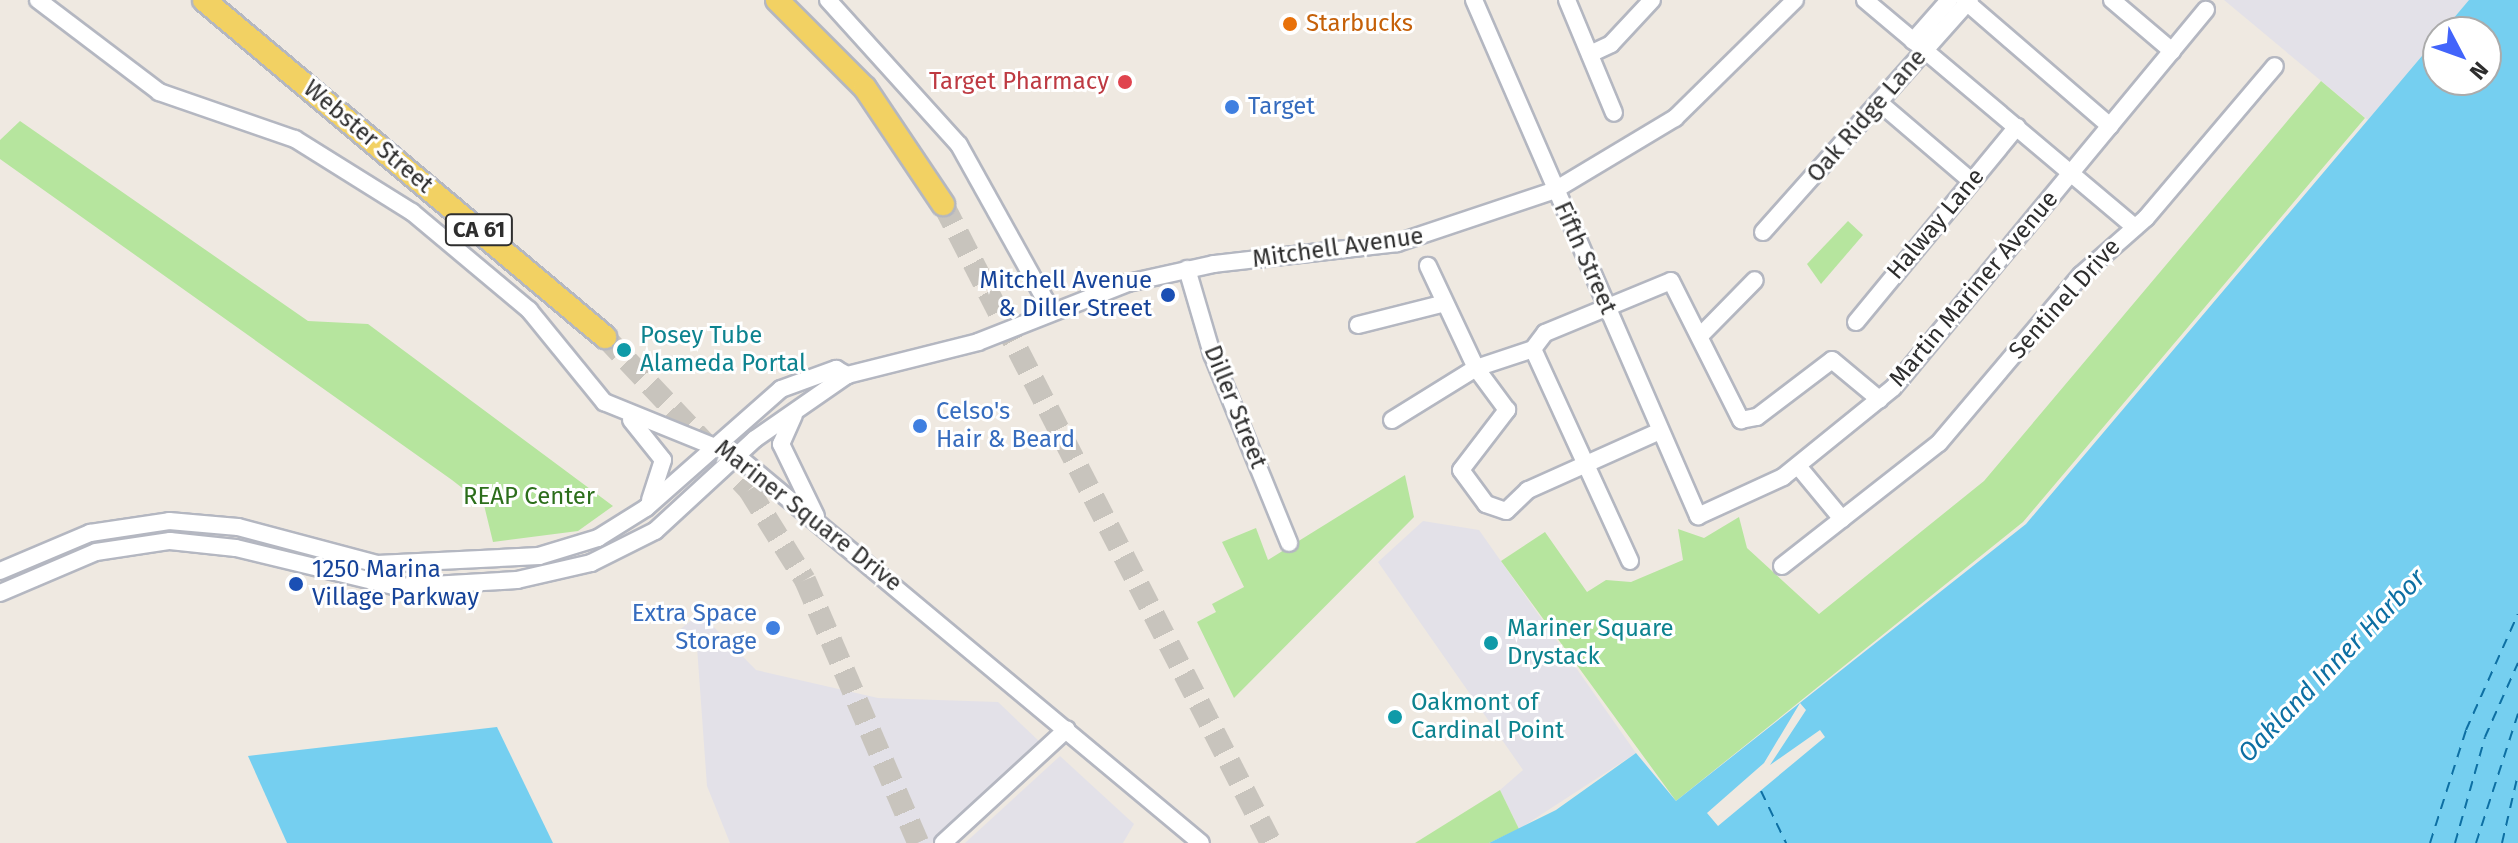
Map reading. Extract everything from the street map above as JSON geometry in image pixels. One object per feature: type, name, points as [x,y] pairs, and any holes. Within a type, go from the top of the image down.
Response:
[{"type":"main road","points":[[193,0],[234,26]]},
{"type":"main road","name":"Webster Street","points":[[204,0],[605,337]]},
{"type":"main road","points":[[777,0],[865,88],[943,204]]},
{"type":"street","name":"Mariner Square Drive","points":[[38,0],[159,92],[295,139],[364,177],[529,310],[590,390],[620,411],[715,443],[737,456],[816,516],[1201,843]]},
{"type":"street","points":[[828,0],[959,145],[1051,310]]},
{"type":"street","name":"Fifth Street","points":[[1474,0],[1698,516]]},
{"type":"street","points":[[1567,0],[1614,113]]},
{"type":"street","points":[[1590,54],[1611,44],[1652,0]]},
{"type":"street","name":"Mitchell Avenue","points":[[847,375],[952,350],[1051,310],[1187,269],[1397,243],[1555,190],[1675,118],[1795,0]]},
{"type":"street","points":[[1865,0],[2135,227]]},
{"type":"street","points":[[1919,45],[1949,0]]},
{"type":"street","points":[[2112,0],[2172,51]]},
{"type":"street","points":[[1967,1],[2110,126]]},
{"type":"street","name":"Oak Ridge Lane","points":[[1763,232],[1881,104],[1919,45],[1967,1]]},
{"type":"street","name":"Martin Mariner Avenue","points":[[1698,516],[1798,466],[1880,400],[2206,10]]},
{"type":"street","name":"Sentinel Drive","points":[[1782,566],[1939,443],[2103,251],[2135,227],[2275,66]]},
{"type":"street","points":[[1881,104],[1971,181]]},
{"type":"street","name":"Halway Lane","points":[[1856,322],[2017,127]]},
{"type":"street","points":[[1428,266],[1441,304],[1476,368],[1507,410],[1461,470],[1486,504],[1509,510],[1528,490],[1660,431]]},
{"type":"street","name":"Diller Street","points":[[1187,269],[1212,354],[1289,543]]},
{"type":"street","points":[[1700,336],[1755,280]]},
{"type":"street","points":[[1392,420],[1476,368],[1533,349],[1545,333],[1671,281],[1741,420],[1757,417],[1832,360],[1880,400]]},
{"type":"street","points":[[1358,325],[1441,304]]},
{"type":"street","points":[[1533,349],[1630,561]]},
{"type":"street","points":[[0,571],[90,533],[169,521],[238,527],[377,564],[515,559],[580,546],[646,508],[715,443],[781,389],[826,371],[847,375]]},
{"type":"street","points":[[0,593],[96,552],[170,541],[236,548],[375,585],[541,576],[591,563],[655,531],[737,456],[847,375]]},
{"type":"street","points":[[803,406],[781,444],[816,516]]},
{"type":"street","points":[[620,411],[655,441],[663,460],[646,508]]},
{"type":"street","points":[[1798,466],[1842,519]]},
{"type":"street","points":[[943,843],[1067,729]]},
{"type":"shaded area","points":[[2224,0],[2469,0],[2456,16],[2422,16],[2422,56],[2368,120]]},
{"type":"shaded area","points":[[1423,521],[1479,530],[1636,753],[1519,829],[1500,790],[1523,770],[1378,562]]},
{"type":"shaded area","points":[[700,613],[756,670],[878,698],[998,702],[1042,744],[932,843],[730,843],[707,786],[697,647],[677,632]]},
{"type":"shaded area","points":[[1060,756],[1134,824],[1123,843],[965,843]]},
{"type":"green space","points":[[2321,81],[2365,118],[2023,522],[1676,801],[1501,561],[1545,532],[1587,592],[1606,580],[1631,582],[1683,560],[1678,529],[1704,538],[1739,517],[1747,548],[1819,614],[1984,481]]},
{"type":"green space","name":"REAP Center","points":[[20,121],[308,321],[368,324],[613,506],[578,531],[493,542],[484,505],[452,480],[0,159],[0,140]]},
{"type":"green space","points":[[1848,221],[1863,235],[1821,284],[1807,264]]},
{"type":"green space","points":[[1405,475],[1414,517],[1234,698],[1197,622],[1216,612],[1212,604],[1244,587],[1222,542],[1256,528],[1268,560]]},
{"type":"green space","points":[[1500,790],[1519,829],[1489,843],[1415,843]]},
{"type":"water","name":"Oakland Inner Harbor","points":[[2469,0],[2518,0],[2518,843],[1489,843],[1556,810],[1636,753],[1676,801],[2026,524],[2422,56],[2422,96],[2502,96],[2502,16],[2456,16]]},
{"type":"water","points":[[497,727],[553,843],[287,843],[248,756]]},
{"type":"pier","points":[[1800,703],[1806,710],[1770,765],[1820,730],[1825,737],[1718,826],[1707,813],[1764,763]]},
{"type":"ferry route","points":[[2430,843],[2466,730],[2518,614]]},
{"type":"ferry route","points":[[2455,843],[2485,737],[2518,663]]},
{"type":"ferry route","points":[[2476,843],[2518,714]]},
{"type":"ferry route","points":[[2502,843],[2518,774]]},
{"type":"ferry route","points":[[1761,791],[1786,843]]},
{"type":"tunnel","points":[[943,204],[1271,843]]},
{"type":"tunnel","points":[[605,337],[749,490],[805,580],[918,843]]},
{"type":"place","name":"Starbucks","points":[[1290,24]]},
{"type":"place","name":"Target Pharmacy","points":[[1125,82]]},
{"type":"place","name":"Target","points":[[1232,107]]},
{"type":"place","name":"Mitchell Avenue & Diller Street","points":[[1168,295]]},
{"type":"place","name":"Posey Tube Alameda Portal","points":[[624,350]]},
{"type":"place","name":"Celso's Hair & Beard","points":[[920,426]]},
{"type":"place","name":"1250 Marina Village Parkway","points":[[296,584]]},
{"type":"place","name":"Extra Space Storage","points":[[773,628]]},
{"type":"place","name":"Mariner Square Drystack","points":[[1491,643]]},
{"type":"place","name":"Oakmont of Cardinal Point","points":[[1395,717]]}]
